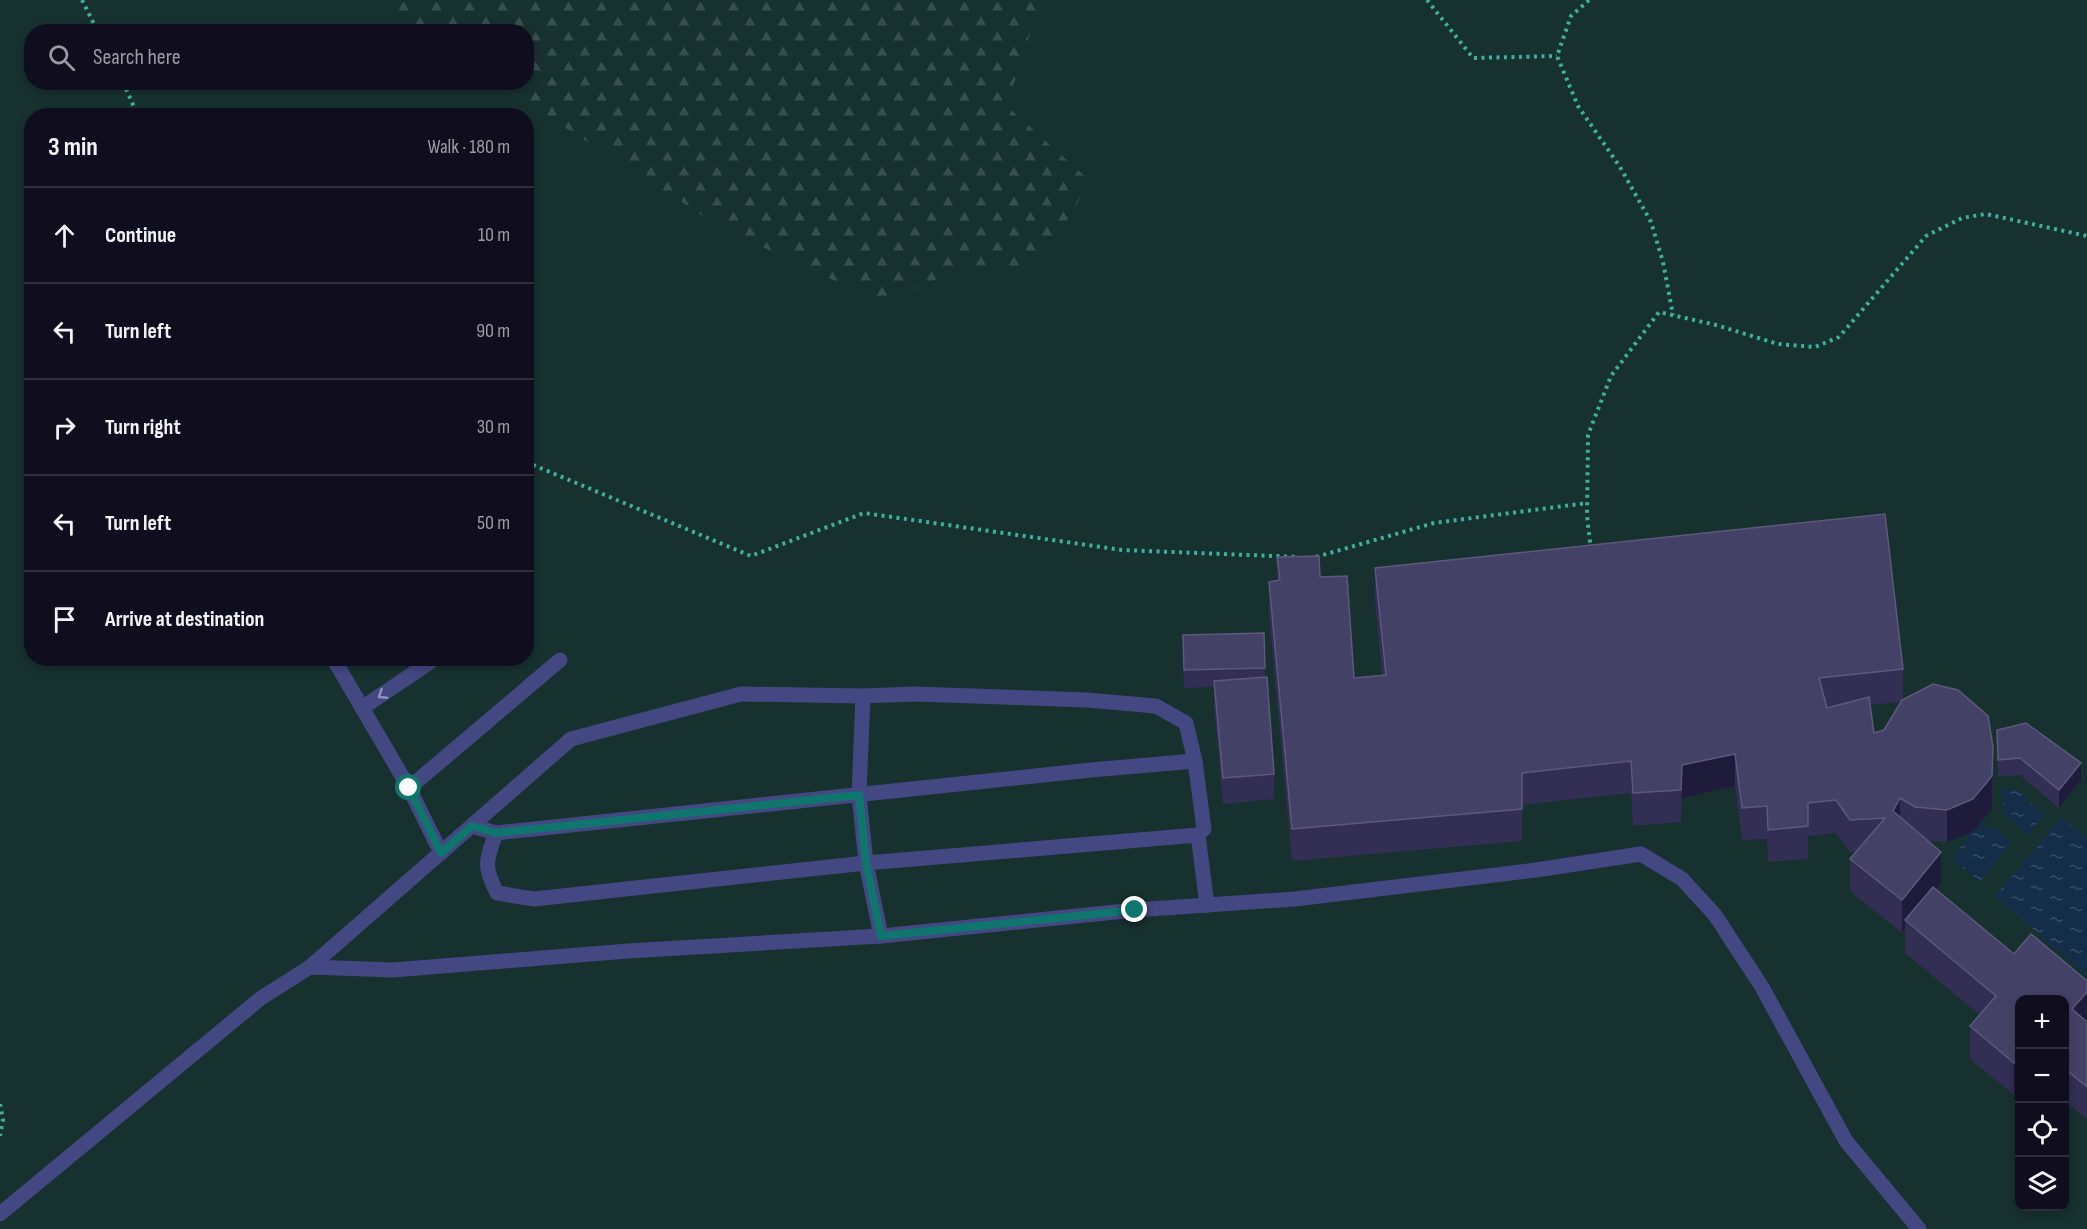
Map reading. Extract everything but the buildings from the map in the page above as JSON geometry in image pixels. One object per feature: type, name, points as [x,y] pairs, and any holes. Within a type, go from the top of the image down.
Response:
[{"type":"lane","points":[[409,788],[560,660]]},
{"type":"lane","points":[[338,666],[409,788],[441,853]]},
{"type":"lane","points":[[362,708],[414,666]]},
{"type":"lane","points":[[0,1214],[261,998],[310,967],[571,739],[741,694],[863,696],[925,694],[1087,700],[1156,706],[1186,723],[1195,761],[1204,829],[1198,835],[866,863],[534,898],[497,893],[487,875],[487,857],[496,833]]},
{"type":"lane","points":[[863,696],[859,795],[866,863],[881,936]]},
{"type":"lane","points":[[472,826],[496,833],[1195,761]]},
{"type":"lane","points":[[1198,835],[1207,905]]},
{"type":"lane","points":[[310,967],[393,970],[604,953],[881,936],[1207,905],[1295,899],[1536,870],[1641,854],[1682,879],[1715,915],[1762,987],[1846,1141],[1919,1229]]},
{"type":"path","points":[[82,0],[94,24]]},
{"type":"path","points":[[1427,0],[1473,58],[1557,57]]},
{"type":"path","points":[[1589,0],[1571,16],[1557,57],[1578,106],[1620,167],[1651,222],[1663,262],[1673,315]]},
{"type":"path","points":[[127,90],[134,108]]},
{"type":"path","points":[[1591,552],[1587,516],[1588,435],[1611,376],[1659,312],[1716,325],[1778,344],[1815,347],[1839,337],[1926,236],[1962,218],[1986,214],[2087,236]]},
{"type":"path","points":[[534,465],[751,556],[864,513],[1122,550],[1320,557],[1434,523],[1587,503]]},
{"type":"path","points":[[0,1104],[3,1119],[0,1136]]},
{"type":"green space","points":[[0,0],[2087,0],[2087,1229],[0,1229]]},
{"type":"green space","points":[[375,0],[1047,0],[1035,17],[1007,106],[1090,181],[1042,264],[953,272],[882,303],[724,229],[506,90],[534,90],[534,24],[411,24]]},
{"type":"water","points":[[2014,788],[2044,814],[2028,835],[2004,815],[2001,789]]},
{"type":"water","points":[[2062,817],[2087,838],[2087,976],[1995,896]]},
{"type":"water","points":[[1979,821],[1989,829],[1996,828],[2012,842],[1980,882],[1952,859]]},
{"type":"route","points":[[409,788],[441,853],[472,826],[496,833],[859,795],[866,863],[881,936],[1135,910]]}]
